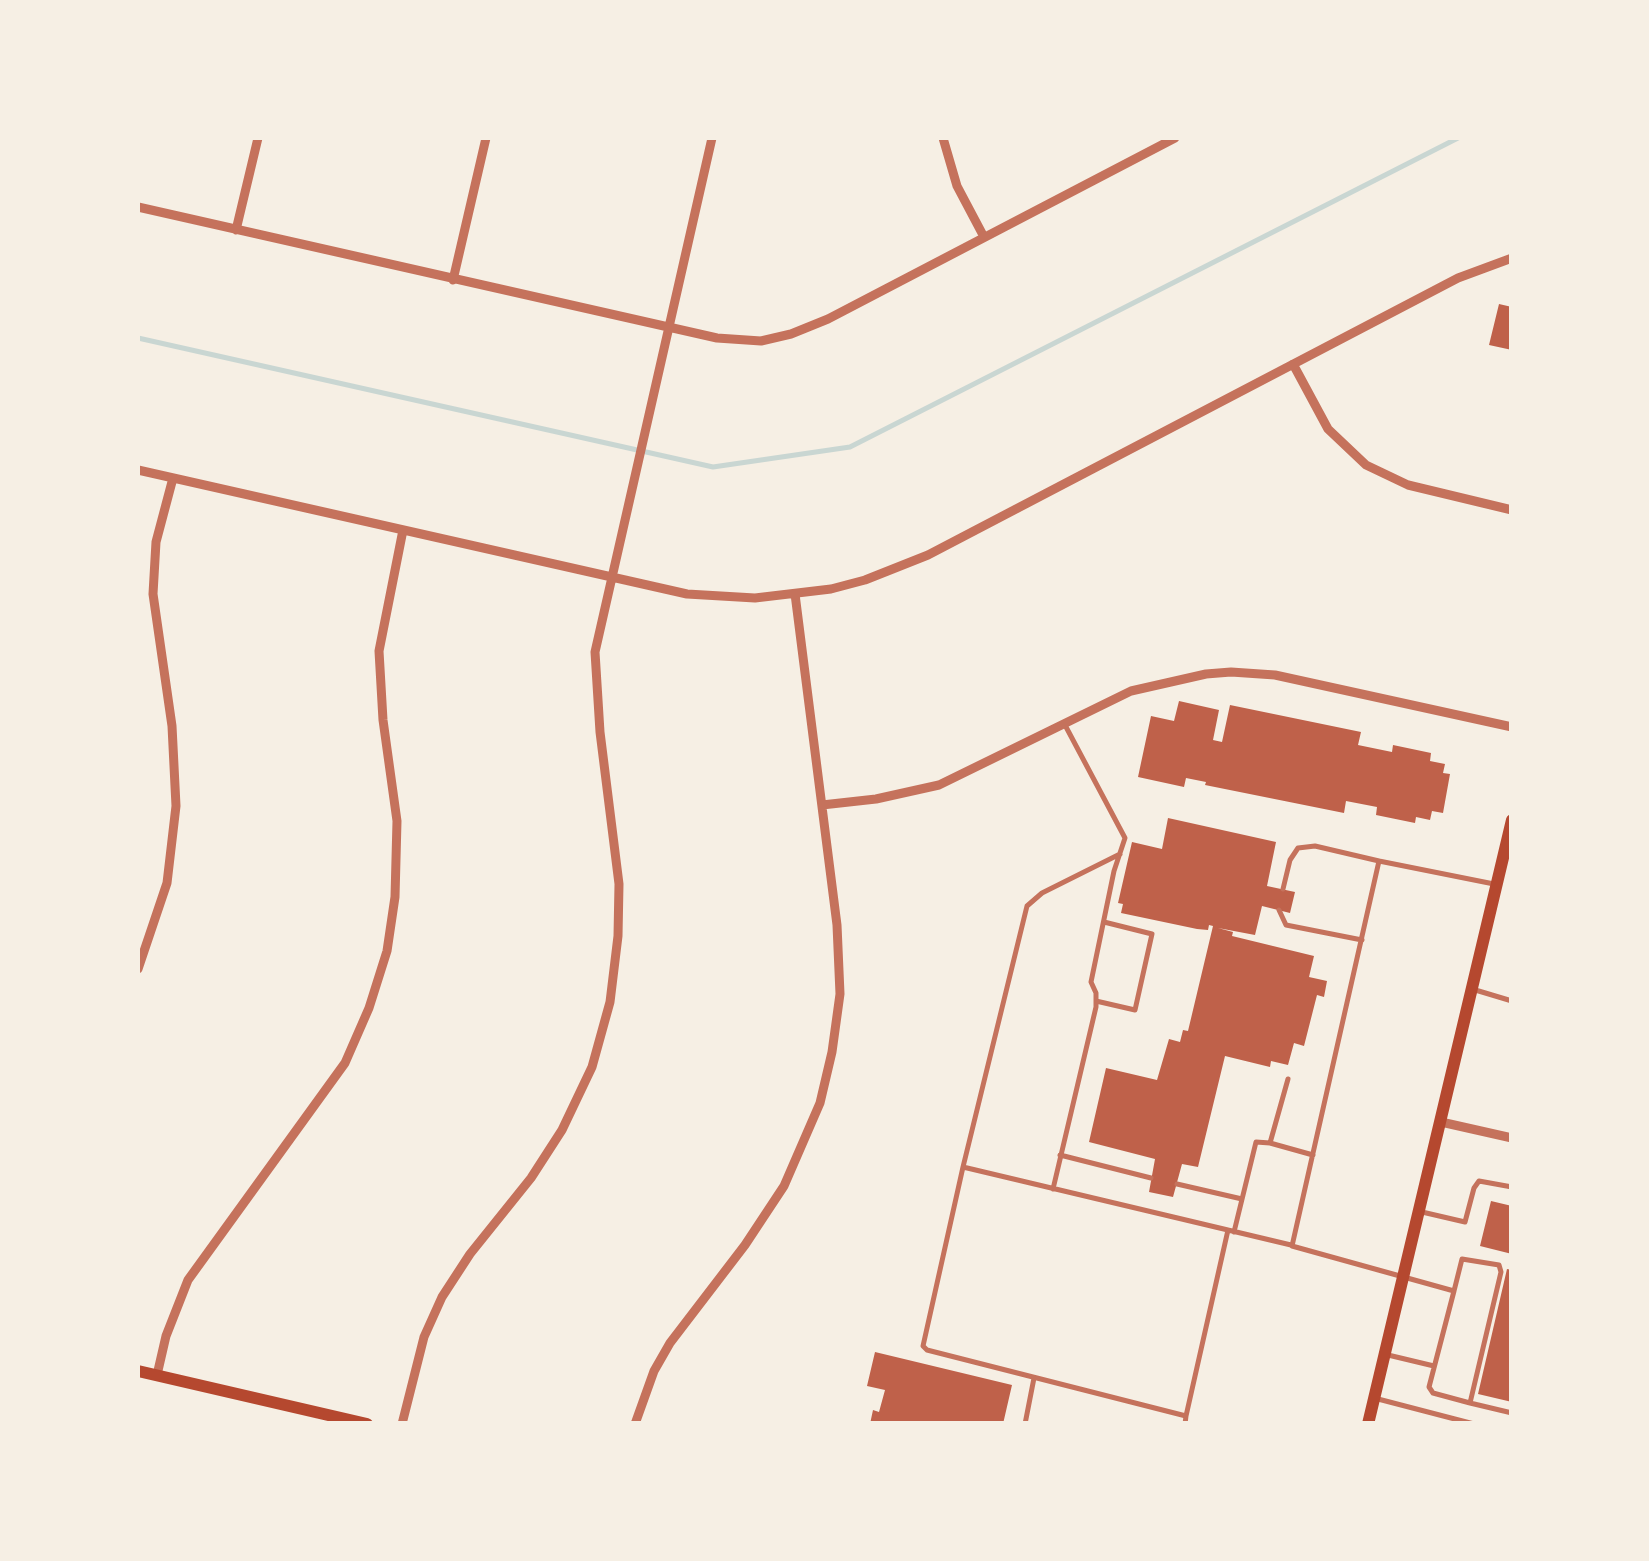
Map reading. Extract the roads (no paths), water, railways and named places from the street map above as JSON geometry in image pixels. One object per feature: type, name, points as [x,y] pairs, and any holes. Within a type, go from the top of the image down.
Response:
[{"type":"main road","points":[[1368,1424],[1496,884],[1508,853],[1512,820]]},
{"type":"main road","points":[[138,1371],[366,1424]]},
{"type":"street","points":[[236,230],[258,138]]},
{"type":"street","points":[[453,280],[486,138]]},
{"type":"street","points":[[402,1424],[424,1337],[442,1297],[562,1130],[592,1068],[610,1002],[618,936],[618,884],[595,671],[599,627],[712,138]]},
{"type":"street","points":[[943,138],[956,186],[984,237]]},
{"type":"street","points":[[138,208],[668,328],[733,341],[761,341],[828,319],[1175,138]]},
{"type":"street","points":[[138,470],[713,597],[794,594],[865,580],[928,555],[1458,278],[1512,258]]},
{"type":"street","points":[[1292,364],[1328,429],[1366,465],[1408,485],[1512,510]]},
{"type":"street","points":[[138,970],[167,883],[176,806],[172,726],[154,594],[156,542],[172,478]]},
{"type":"street","points":[[157,1376],[166,1336],[188,1280],[344,1062],[369,1008],[386,952],[395,897],[397,822],[381,704],[379,652],[403,530]]},
{"type":"street","points":[[634,1424],[654,1371],[670,1343],[778,1197],[820,1103],[836,1032],[840,994],[837,925],[794,594]]},
{"type":"street","points":[[822,805],[876,799],[939,785],[1064,722],[1153,684],[1231,672],[1292,678],[1512,727]]},
{"type":"street","points":[[1441,1122],[1512,1138]]},
{"type":"lane","points":[[1052,1189],[1096,1001],[1091,982],[1124,835],[1064,722]]},
{"type":"lane","points":[[1283,889],[1290,860],[1298,848],[1315,846],[1496,884]]},
{"type":"lane","points":[[1120,854],[1042,893],[1026,906],[923,1346],[934,1354],[1186,1420],[1256,1142],[1312,1155]]},
{"type":"lane","points":[[1292,1246],[1380,861]]},
{"type":"lane","points":[[1279,910],[1286,924],[1362,940]]},
{"type":"lane","points":[[1096,1001],[1135,1010],[1152,934],[1104,922]]},
{"type":"lane","points":[[1472,988],[1512,1001]]},
{"type":"lane","points":[[1270,1143],[1288,1080]]},
{"type":"lane","points":[[1060,1155],[1152,1178]]},
{"type":"lane","points":[[963,1167],[1292,1246],[1454,1291]]},
{"type":"lane","points":[[1419,1212],[1465,1222],[1474,1188],[1480,1181],[1512,1187]]},
{"type":"lane","points":[[1177,1184],[1242,1199]]},
{"type":"lane","points":[[1470,1402],[1500,1268],[1474,1259],[1462,1260],[1430,1390],[1470,1402],[1512,1413]]},
{"type":"lane","points":[[1385,1355],[1434,1366]]},
{"type":"lane","points":[[1025,1424],[1034,1378]]},
{"type":"lane","points":[[1375,1398],[1474,1424]]},
{"type":"waterway","points":[[138,338],[713,467],[850,447],[1458,138]]}]
